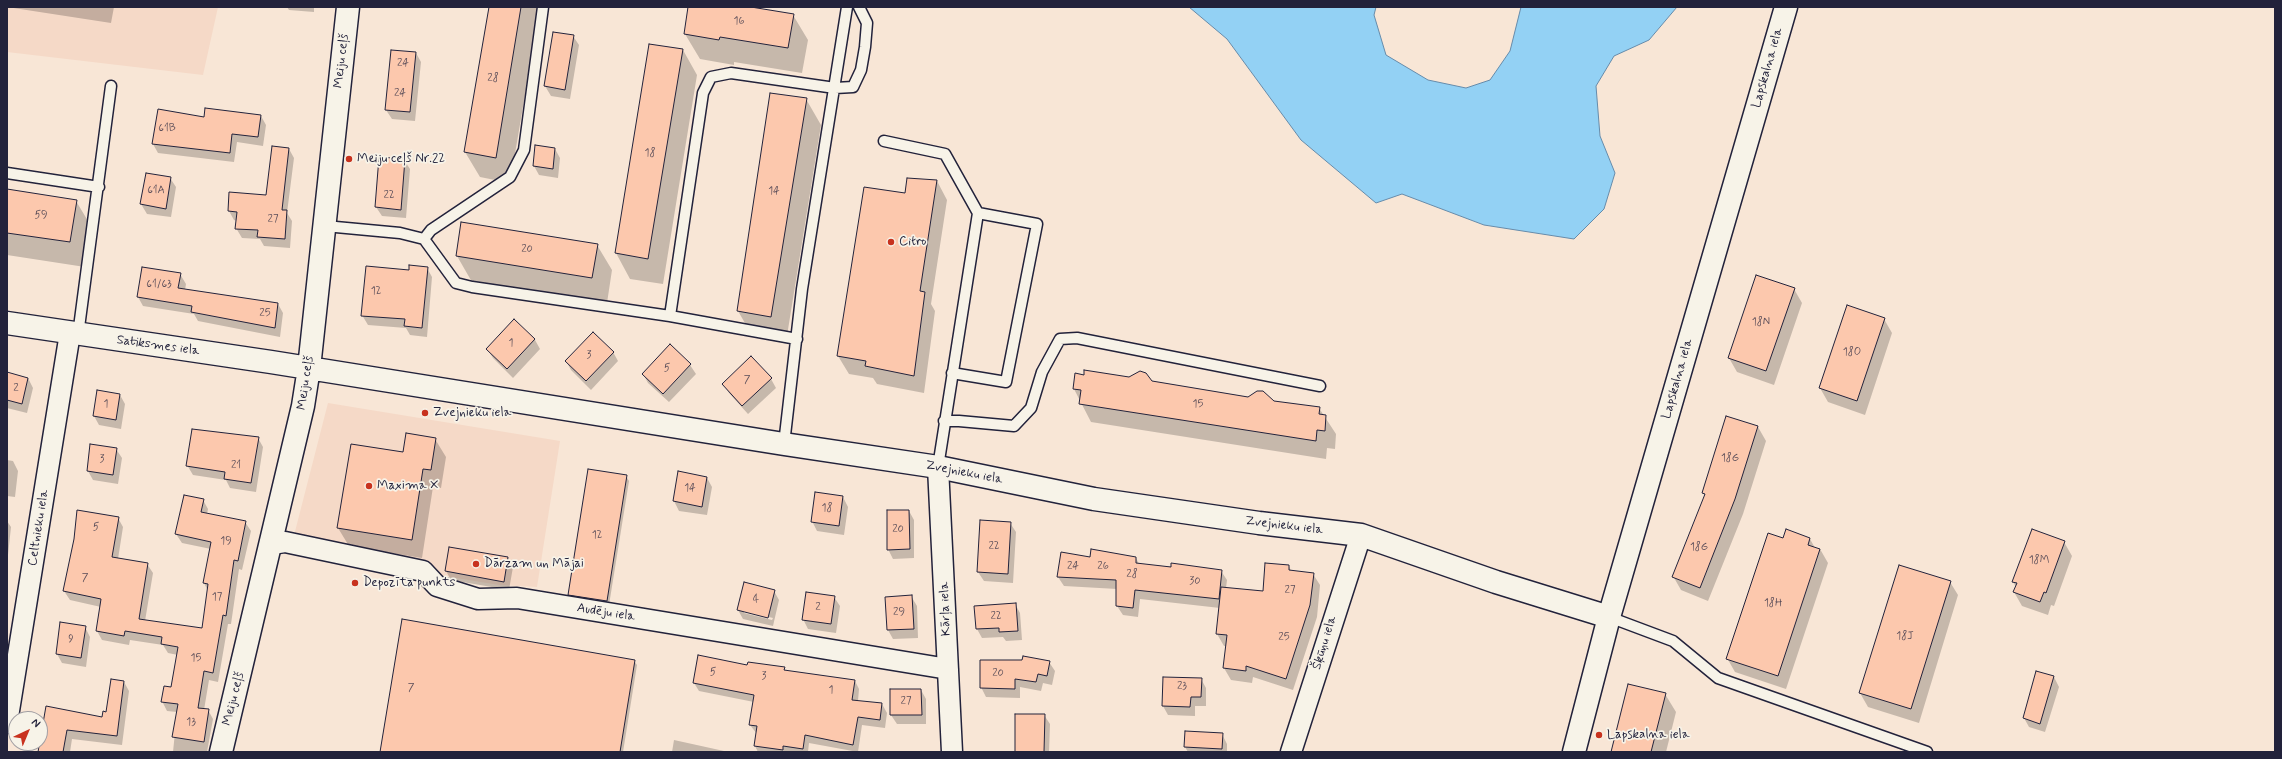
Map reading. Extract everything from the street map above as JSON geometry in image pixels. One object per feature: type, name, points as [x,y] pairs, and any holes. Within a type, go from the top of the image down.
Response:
[{"type":"street","name":"Meiju ceļš","points":[[221,752],[272,544],[303,406],[309,368],[348,7]]},
{"type":"street","name":"Lapskalna iela","points":[[1574,752],[1609,617],[1786,7]]},
{"type":"street","name":"Satiksmes iela","points":[[7,323],[309,368]]},
{"type":"street","name":"Celtnieku iela","points":[[7,723],[74,334]]},
{"type":"street","name":"Zvejnieku iela","points":[[309,368],[784,444],[938,467],[1094,499],[1259,524],[1361,535],[1496,582],[1609,617]]},
{"type":"street","name":"Kārļa iela","points":[[938,467],[952,752]]},
{"type":"street","name":"Šķūņu iela","points":[[1291,752],[1361,535]]},
{"type":"street","name":"Audēju iela","points":[[272,544],[286,542],[423,571],[437,586],[478,599],[517,598],[948,669]]},
{"type":"lane","points":[[424,239],[431,230],[510,176],[524,150],[543,7]]},
{"type":"lane","points":[[784,444],[804,275],[848,7]]},
{"type":"lane","points":[[670,316],[703,93],[711,77],[731,73],[835,88],[853,87],[861,70],[867,22],[859,7]]},
{"type":"lane","points":[[74,334],[98,187],[111,86]]},
{"type":"lane","points":[[884,141],[945,154],[978,213],[944,421],[938,467]]},
{"type":"lane","points":[[7,173],[98,187]]},
{"type":"lane","points":[[952,373],[1006,382],[1037,224],[978,213]]},
{"type":"lane","points":[[325,226],[400,233],[424,239],[456,283],[472,288],[670,316],[797,339]]},
{"type":"lane","points":[[944,421],[1014,426],[1032,408],[1042,372],[1060,339],[1077,338],[1320,386]]},
{"type":"lane","points":[[1609,617],[1673,641],[1718,678],[1927,752]]},
{"type":"shaded area","points":[[7,7],[218,7],[203,75],[7,52]]},
{"type":"shaded area","points":[[328,403],[560,441],[537,587],[499,585],[290,551]]},
{"type":"water","points":[[1189,7],[1376,7],[1374,15],[1386,55],[1428,80],[1466,88],[1490,80],[1510,51],[1521,7],[1677,7],[1649,40],[1614,56],[1596,86],[1600,136],[1615,173],[1604,209],[1574,239],[1484,225],[1402,194],[1376,203],[1301,140],[1227,39]]},
{"type":"building","points":[[489,7],[521,7],[496,158],[464,152]]},
{"type":"building","points":[[688,7],[751,7],[794,14],[788,48],[720,37],[719,40],[684,34]]},
{"type":"building","points":[[553,32],[574,35],[565,90],[544,86]]},
{"type":"building","points":[[649,44],[683,49],[648,259],[615,253]]},
{"type":"building","points":[[391,50],[416,52],[410,112],[385,110]]},
{"type":"building","points":[[770,93],[807,98],[771,317],[737,311]]},
{"type":"building","points":[[205,108],[261,115],[258,137],[232,134],[230,153],[152,144],[158,109],[204,117]]},
{"type":"building","points":[[535,145],[555,148],[553,169],[533,166]]},
{"type":"building","points":[[272,146],[289,148],[282,210],[287,210],[285,239],[257,237],[258,230],[235,229],[237,212],[228,211],[229,192],[266,195]]},
{"type":"building","points":[[379,157],[405,159],[401,210],[375,207]]},
{"type":"building","points":[[146,173],[171,177],[166,209],[140,204]]},
{"type":"building","name":"Citro","points":[[907,178],[937,180],[920,291],[925,292],[914,376],[865,366],[866,361],[837,356],[864,187],[905,193]]},
{"type":"building","points":[[7,189],[77,200],[70,242],[7,233]]},
{"type":"building","points":[[461,222],[598,244],[592,278],[456,256]]},
{"type":"building","points":[[409,265],[428,267],[422,328],[404,326],[405,319],[361,316],[366,266],[409,270]]},
{"type":"building","points":[[142,267],[181,273],[178,288],[278,303],[275,328],[191,312],[192,306],[137,297]]},
{"type":"building","points":[[1756,275],[1795,288],[1766,371],[1728,358]]},
{"type":"building","points":[[1847,305],[1885,318],[1857,401],[1819,388]]},
{"type":"building","points":[[514,319],[535,339],[507,369],[486,349]]},
{"type":"building","points":[[593,332],[614,352],[586,381],[565,361]]},
{"type":"building","points":[[670,344],[691,364],[663,394],[642,374]]},
{"type":"building","points":[[751,356],[772,378],[742,406],[722,384]]},
{"type":"building","points":[[1084,370],[1129,377],[1140,371],[1146,373],[1152,381],[1248,397],[1257,391],[1263,391],[1274,401],[1320,407],[1319,414],[1326,415],[1325,431],[1317,430],[1316,441],[1079,404],[1081,390],[1073,389],[1075,373],[1084,375]]},
{"type":"building","points":[[7,372],[28,378],[22,404],[7,400]]},
{"type":"building","points":[[97,390],[120,394],[116,420],[93,416]]},
{"type":"building","points":[[1726,416],[1758,426],[1735,499],[1700,588],[1672,577],[1705,494],[1702,493]]},
{"type":"building","points":[[192,429],[259,437],[251,483],[224,479],[225,472],[186,466]]},
{"type":"building","points":[[406,433],[436,438],[431,470],[423,469],[412,540],[337,528],[351,444],[403,452]]},
{"type":"building","points":[[90,444],[117,448],[113,475],[87,471]]},
{"type":"building","points":[[588,469],[627,475],[607,601],[568,595]]},
{"type":"building","points":[[678,471],[707,477],[702,507],[673,501]]},
{"type":"building","points":[[815,492],[843,496],[839,526],[811,522]]},
{"type":"building","points":[[184,495],[204,499],[201,512],[246,521],[238,561],[234,560],[226,616],[223,615],[213,673],[204,671],[198,708],[209,709],[204,742],[172,737],[178,704],[161,702],[164,686],[171,687],[178,647],[161,644],[162,637],[125,631],[124,636],[96,631],[101,599],[63,591],[74,539],[77,510],[119,517],[112,557],[148,563],[139,619],[202,628],[208,584],[203,583],[211,542],[175,534]]},
{"type":"building","points":[[887,510],[909,510],[910,549],[887,550]]},
{"type":"building","points":[[980,520],[1011,522],[1008,574],[977,572]]},
{"type":"building","points":[[1786,529],[1810,538],[1808,545],[1820,549],[1778,676],[1726,659],[1768,533],[1783,538]]},
{"type":"building","points":[[2032,529],[2065,541],[2046,593],[2044,592],[2040,602],[2013,592],[2017,583],[2012,582]]},
{"type":"building","name":"Dārzam un Mājai","points":[[449,547],[508,557],[504,582],[445,571]]},
{"type":"building","points":[[1091,549],[1136,557],[1136,563],[1171,567],[1171,563],[1222,570],[1219,599],[1135,590],[1133,608],[1116,606],[1116,580],[1057,577],[1061,552],[1090,557]]},
{"type":"building","points":[[1265,563],[1289,565],[1289,570],[1314,573],[1310,605],[1286,679],[1246,666],[1246,671],[1223,668],[1227,635],[1216,634],[1221,587],[1263,591]]},
{"type":"building","points":[[1899,565],[1951,581],[1911,709],[1859,693]]},
{"type":"building","points":[[744,582],[775,590],[768,618],[737,610]]},
{"type":"building","points":[[806,592],[835,596],[831,624],[802,620]]},
{"type":"building","points":[[912,595],[914,629],[887,630],[885,597]]},
{"type":"building","points":[[1016,603],[1018,631],[999,632],[999,628],[976,629],[974,606]]},
{"type":"building","points":[[402,619],[635,660],[620,752],[380,752]]},
{"type":"building","points":[[60,622],[86,626],[81,658],[56,654]]},
{"type":"building","points":[[698,655],[747,665],[748,662],[785,667],[784,670],[855,680],[852,700],[882,703],[880,720],[858,717],[853,745],[805,735],[803,749],[783,746],[783,750],[754,746],[757,726],[749,725],[754,695],[693,683]]},
{"type":"building","points":[[1023,656],[1050,661],[1047,676],[1038,674],[1036,682],[1015,679],[1015,689],[980,688],[980,660],[1022,660]]},
{"type":"building","points":[[2036,671],[2054,676],[2040,724],[2023,718]]},
{"type":"building","points":[[1163,677],[1202,678],[1201,697],[1191,697],[1190,707],[1162,706]]},
{"type":"building","points":[[111,679],[124,681],[117,736],[67,730],[63,752],[38,752],[48,751],[48,711],[45,711],[46,706],[102,717],[103,711],[106,712]]},
{"type":"building","points":[[1628,684],[1666,693],[1651,752],[1611,752]]},
{"type":"building","points":[[890,689],[921,689],[922,715],[890,715]]},
{"type":"building","points":[[1015,714],[1045,714],[1044,752],[1015,752]]},
{"type":"building","points":[[1185,731],[1223,733],[1222,749],[1184,747]]},
{"type":"place","name":"Meiju ceļš Nr.22","points":[[349,159]]},
{"type":"place","name":"Citro","points":[[891,242]]},
{"type":"place","name":"Zvejnieku iela","points":[[425,413]]},
{"type":"place","name":"Maxima X","points":[[369,486]]},
{"type":"place","name":"Dārzam un Mājai","points":[[476,564]]},
{"type":"place","name":"Depozīta punkts","points":[[355,583]]},
{"type":"place","name":"Lapskalna iela","points":[[1599,735]]}]
